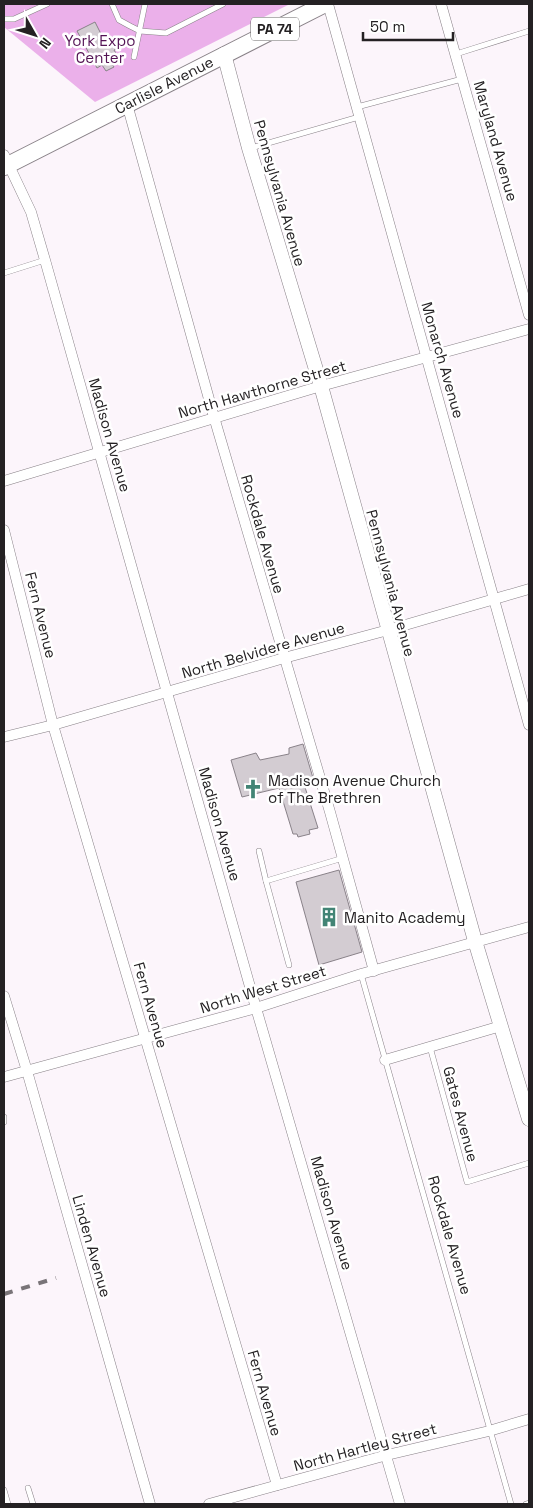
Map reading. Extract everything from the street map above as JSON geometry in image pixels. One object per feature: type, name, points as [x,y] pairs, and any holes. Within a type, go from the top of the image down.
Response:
[{"type":"main road","name":"Carlisle Avenue","points":[[5,162],[128,104],[224,54],[327,4]]},
{"type":"street","name":"Monarch Avenue","points":[[327,4],[428,358],[529,725]]},
{"type":"street","name":"Maryland Avenue","points":[[442,4],[529,315]]},
{"type":"street","name":"Pennsylvania Avenue","points":[[224,54],[249,148],[321,386],[476,942],[529,1119]]},
{"type":"street","name":"Rockdale Avenue","points":[[128,104],[214,418],[343,858],[374,971]]},
{"type":"street","name":"Madison Avenue","points":[[5,162],[31,212],[256,1008],[400,1504]]},
{"type":"street","name":"North Hawthorne Street","points":[[4,481],[321,386],[529,329]]},
{"type":"street","name":"Fern Avenue","points":[[4,530],[53,725],[277,1485]]},
{"type":"street","name":"North Belvidere Avenue","points":[[4,737],[53,725],[529,589]]},
{"type":"street","name":"North West Street","points":[[4,1077],[256,1008],[362,974],[529,927]]},
{"type":"street","name":"Linden Avenue","points":[[4,996],[150,1504]]},
{"type":"street","points":[[385,1060],[501,1026]]},
{"type":"street","name":"North Hartley Street","points":[[209,1504],[387,1455],[489,1431],[529,1419]]},
{"type":"lane","points":[[4,19],[14,19],[47,4]]},
{"type":"lane","points":[[112,4],[119,20],[140,31],[166,33],[223,4]]},
{"type":"lane","points":[[134,57],[145,4]]},
{"type":"lane","points":[[456,54],[529,31]]},
{"type":"lane","points":[[249,148],[463,78]]},
{"type":"lane","points":[[4,272],[45,260]]},
{"type":"lane","points":[[259,851],[288,965]]},
{"type":"lane","points":[[266,881],[343,858]]},
{"type":"lane","name":"Rockdale Avenue","points":[[362,974],[511,1504]]},
{"type":"lane","name":"Gates Avenue","points":[[430,1047],[466,1182],[529,1163]]},
{"type":"lane","points":[[4,1117],[4,1122]]},
{"type":"lane","points":[[28,1488],[33,1504]]},
{"type":"lane","points":[[4,1490],[8,1504]]},
{"type":"green space","name":"York Expo Center","points":[[4,4],[290,4],[95,102],[4,27]]},
{"type":"building","points":[[95,22],[103,38],[108,36],[110,39],[113,37],[119,48],[114,50],[120,60],[112,64],[114,67],[106,71],[102,65],[97,68],[77,31]]},
{"type":"building","name":"Madison Avenue Church of The Brethren","points":[[303,744],[313,778],[303,781],[318,828],[309,830],[310,834],[298,837],[297,834],[293,834],[279,788],[242,797],[231,760],[256,753],[260,760],[289,754],[289,748]]},
{"type":"building","name":"Manito Academy","points":[[339,870],[362,952],[319,965],[296,882]]},
{"type":"railway","points":[[4,1294],[56,1278]]},
{"type":"place","name":"Madison Avenue Church of The Brethren","points":[[253,789]]},
{"type":"place","name":"Manito Academy","points":[[329,917]]}]
